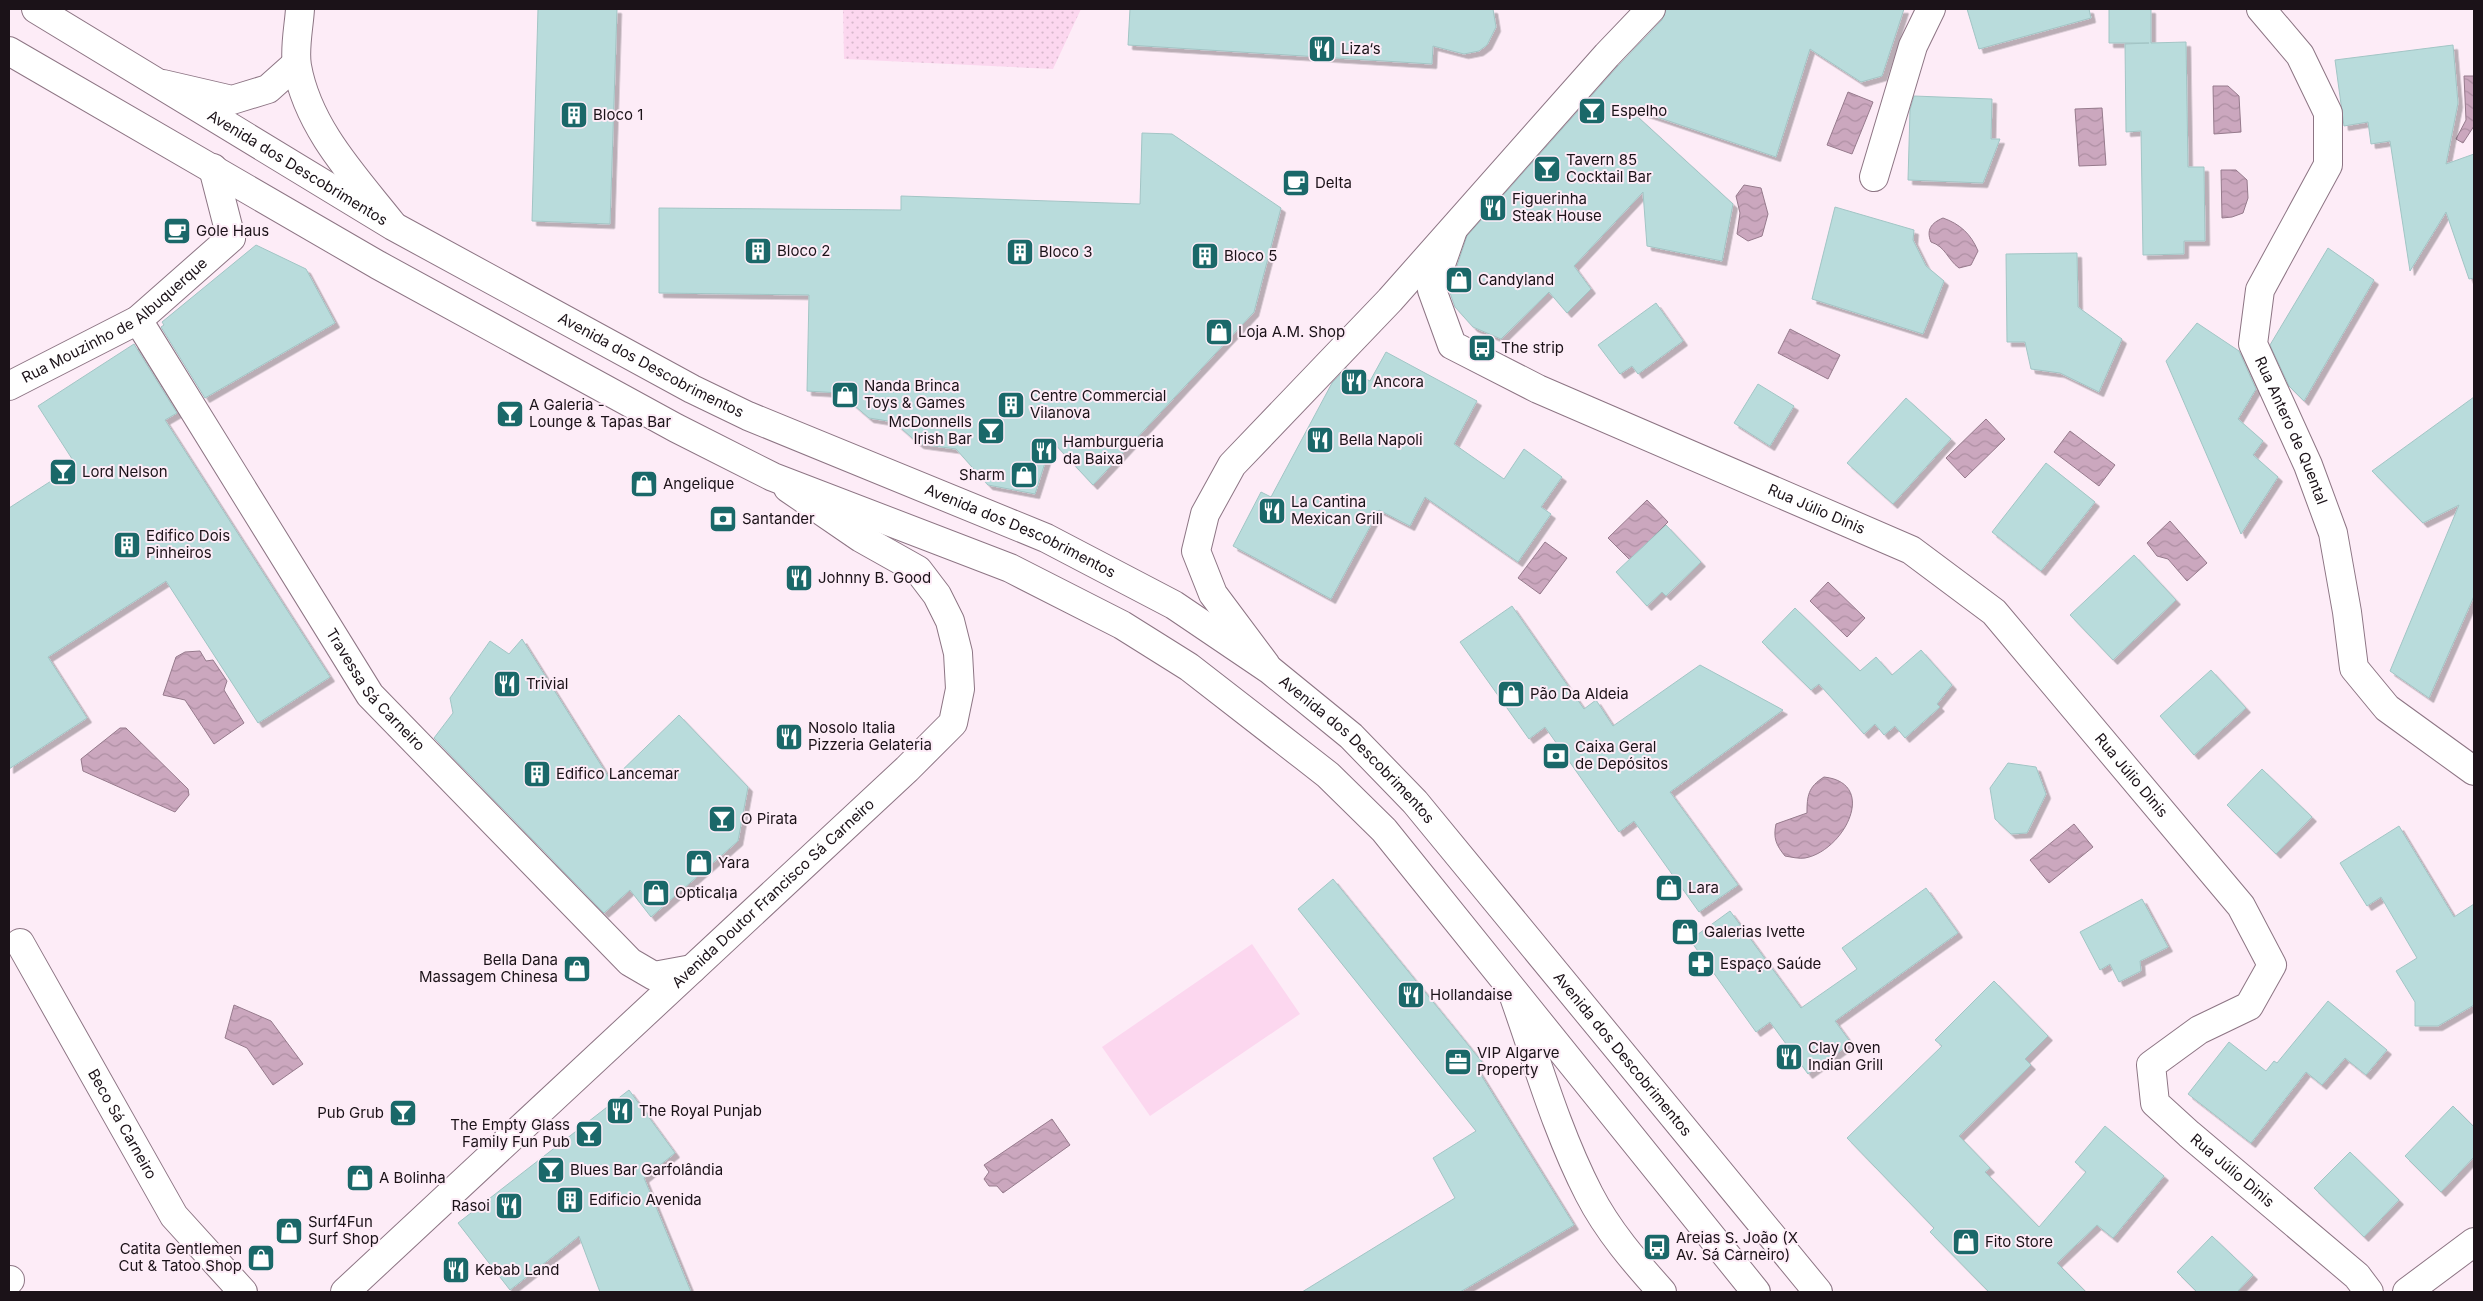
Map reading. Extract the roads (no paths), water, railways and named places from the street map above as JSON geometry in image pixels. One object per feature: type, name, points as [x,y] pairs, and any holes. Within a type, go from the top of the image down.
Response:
[{"type":"street","name":"Avenida dos Descobrimentos","points":[[36,9],[161,83],[393,226],[684,384],[748,416],[1046,538],[1174,605],[1270,670],[1351,736],[1415,802],[1818,1292]]},
{"type":"street","points":[[300,9],[296,64],[308,106],[335,153],[393,226]]},
{"type":"street","points":[[1270,670],[1213,594],[1196,551],[1205,514],[1232,465],[1390,300],[1607,55],[1651,9]]},
{"type":"street","points":[[1874,177],[1912,46],[1931,9]]},
{"type":"street","name":"Rua Antero de Quental","points":[[2261,9],[2300,55],[2328,113],[2328,165],[2260,290],[2253,344],[2308,465],[2333,533],[2347,612],[2354,668],[2387,708],[2474,771]]},
{"type":"street","points":[[9,51],[378,265],[676,428],[773,477],[1010,568],[1122,625],[1189,667],[1328,774],[1384,830],[1756,1292]]},
{"type":"street","points":[[161,83],[232,100],[268,89],[296,64]]},
{"type":"street","name":"Rua Mouzinho de Albuquerque","points":[[9,386],[138,320],[231,238],[213,168]]},
{"type":"street","name":"Rua Júlio Dinis","points":[[1453,230],[1432,290],[1452,345],[1538,390],[1911,550],[1994,612],[2241,906],[2272,965],[2249,1006],[2199,1030],[2151,1065],[2155,1103],[2188,1134],[2357,1276],[2369,1292]]},
{"type":"street","name":"Travessa Sá Carneiro","points":[[138,320],[370,695],[630,962],[654,976],[692,969]]},
{"type":"street","name":"Avenida Doutor Francisco Sá Carneiro","points":[[345,1292],[907,769],[952,723],[960,689],[958,653],[950,621],[937,594],[918,570],[861,538],[773,477]]},
{"type":"street","name":"Beco Sá Carneiro","points":[[20,943],[174,1216],[243,1292]]},
{"type":"street","points":[[1511,989],[1556,1116],[1589,1195],[1627,1253],[1662,1292]]},
{"type":"street","points":[[2407,1292],[2474,1242]]},
{"type":"water","points":[[2464,76],[2474,76],[2474,126],[2463,143],[2456,139],[2466,120]]},
{"type":"water","points":[[2213,86],[2228,86],[2239,96],[2241,132],[2214,134]]},
{"type":"water","points":[[1848,92],[1873,102],[1852,154],[1827,145]]},
{"type":"water","points":[[2102,108],[2106,165],[2079,166],[2075,109]]},
{"type":"water","points":[[2221,170],[2236,170],[2247,180],[2248,198],[2243,213],[2222,218]]},
{"type":"water","points":[[1744,185],[1761,188],[1768,214],[1762,236],[1748,241],[1737,234],[1740,213],[1736,196]]},
{"type":"water","points":[[1943,218],[1955,223],[1972,240],[1978,251],[1971,265],[1959,268],[1940,247],[1931,242],[1929,230],[1935,222]]},
{"type":"water","points":[[1790,329],[1840,355],[1828,379],[1778,353]]},
{"type":"water","points":[[1986,419],[2005,439],[1965,478],[1946,458]]},
{"type":"water","points":[[2070,431],[2115,465],[2099,486],[2054,452]]},
{"type":"water","points":[[1647,500],[1668,522],[1630,560],[1608,538]]},
{"type":"water","points":[[2170,521],[2207,563],[2187,581],[2168,559],[2157,556],[2147,543]]},
{"type":"water","points":[[1545,542],[1567,558],[1540,594],[1518,578]]},
{"type":"water","points":[[1828,582],[1865,618],[1847,637],[1810,601]]},
{"type":"water","points":[[200,651],[206,661],[213,660],[227,681],[224,690],[244,723],[214,744],[185,700],[163,695],[176,657],[185,652]]},
{"type":"water","points":[[120,728],[126,728],[188,789],[189,795],[175,812],[83,771],[81,759]]},
{"type":"water","points":[[1824,777],[1841,782],[1850,791],[1852,803],[1850,817],[1843,831],[1819,853],[1805,858],[1785,856],[1776,841],[1776,824],[1807,813],[1807,802],[1810,792],[1815,784]]},
{"type":"water","points":[[2074,824],[2093,847],[2049,883],[2030,860]]},
{"type":"water","points":[[234,1005],[271,1021],[303,1064],[273,1085],[247,1048],[225,1038]]},
{"type":"water","points":[[1052,1119],[1070,1145],[1003,1193],[997,1186],[989,1186],[984,1179],[989,1172],[984,1165]]},
{"type":"place","name":"Liza‘s","points":[[1322,49]]},
{"type":"place","name":"Espelho","points":[[1592,111]]},
{"type":"place","name":"Bloco 1","points":[[574,115]]},
{"type":"place","name":"Tavern 85 Cocktail Bar","points":[[1547,169]]},
{"type":"place","name":"Delta","points":[[1296,183]]},
{"type":"place","name":"Figuerinha Steak House","points":[[1493,208]]},
{"type":"place","name":"Gole Haus","points":[[177,231]]},
{"type":"place","name":"Bloco 2","points":[[758,251]]},
{"type":"place","name":"Bloco 3","points":[[1020,252]]},
{"type":"place","name":"Bloco 5","points":[[1205,256]]},
{"type":"place","name":"Candyland","points":[[1459,280]]},
{"type":"place","name":"Loja A.M. Shop","points":[[1219,332]]},
{"type":"place","name":"The strip","points":[[1482,348]]},
{"type":"place","name":"Ancora","points":[[1354,382]]},
{"type":"place","name":"Nanda Brinca Toys & Games","points":[[845,395]]},
{"type":"place","name":"Centre Commercial Vilanova","points":[[1011,405]]},
{"type":"place","name":"A Galeria - Lounge & Tapas Bar","points":[[510,414]]},
{"type":"place","name":"McDonnells Irish Bar","points":[[991,431]]},
{"type":"place","name":"Bella Napoli","points":[[1320,440]]},
{"type":"place","name":"Hamburgueria da Baixa","points":[[1044,451]]},
{"type":"place","name":"Lord Nelson","points":[[63,472]]},
{"type":"place","name":"Sharm","points":[[1024,475]]},
{"type":"place","name":"Angelique","points":[[644,484]]},
{"type":"place","name":"La Cantina Mexican Grill","points":[[1272,511]]},
{"type":"place","name":"Santander","points":[[723,519]]},
{"type":"place","name":"Edifico Dois Pinheiros","points":[[127,545]]},
{"type":"place","name":"Johnny B. Good","points":[[799,578]]},
{"type":"place","name":"Trivial","points":[[507,684]]},
{"type":"place","name":"Pão Da Aldeia","points":[[1511,694]]},
{"type":"place","name":"Nosolo Italia Pizzeria Gelateria","points":[[789,737]]},
{"type":"place","name":"Caixa Geral de Depósitos","points":[[1556,756]]},
{"type":"place","name":"Edifico Lancemar","points":[[537,774]]},
{"type":"place","name":"O Pirata","points":[[722,819]]},
{"type":"place","name":"Yara","points":[[699,863]]},
{"type":"place","name":"Lara","points":[[1669,888]]},
{"type":"place","name":"Optical¡a","points":[[656,893]]},
{"type":"place","name":"Galerias Ivette","points":[[1685,932]]},
{"type":"place","name":"Espaço Saúde","points":[[1701,964]]},
{"type":"place","name":"Bella Dana Massagem Chinesa","points":[[577,969]]},
{"type":"place","name":"Hollandaise","points":[[1411,995]]},
{"type":"place","name":"Clay Oven Indian Grill","points":[[1789,1057]]},
{"type":"place","name":"VIP Algarve Property","points":[[1458,1062]]},
{"type":"place","name":"The Royal Punjab","points":[[620,1111]]},
{"type":"place","name":"Pub Grub","points":[[403,1113]]},
{"type":"place","name":"The Empty Glass Family Fun Pub","points":[[589,1134]]},
{"type":"place","name":"Blues Bar Garfolândia","points":[[551,1170]]},
{"type":"place","name":"A Bolinha","points":[[360,1178]]},
{"type":"place","name":"Edificio Avenida","points":[[570,1200]]},
{"type":"place","name":"Rasoi","points":[[509,1206]]},
{"type":"place","name":"Surf4Fun Surf Shop","points":[[289,1231]]},
{"type":"place","name":"Fito Store","points":[[1966,1242]]},
{"type":"place","name":"Areias S. João (X Av. Sá Carneiro)","points":[[1657,1247]]},
{"type":"place","name":"Catita Gentlemen Cut & Tatoo Shop","points":[[261,1258]]},
{"type":"place","name":"Kebab Land","points":[[456,1270]]}]
